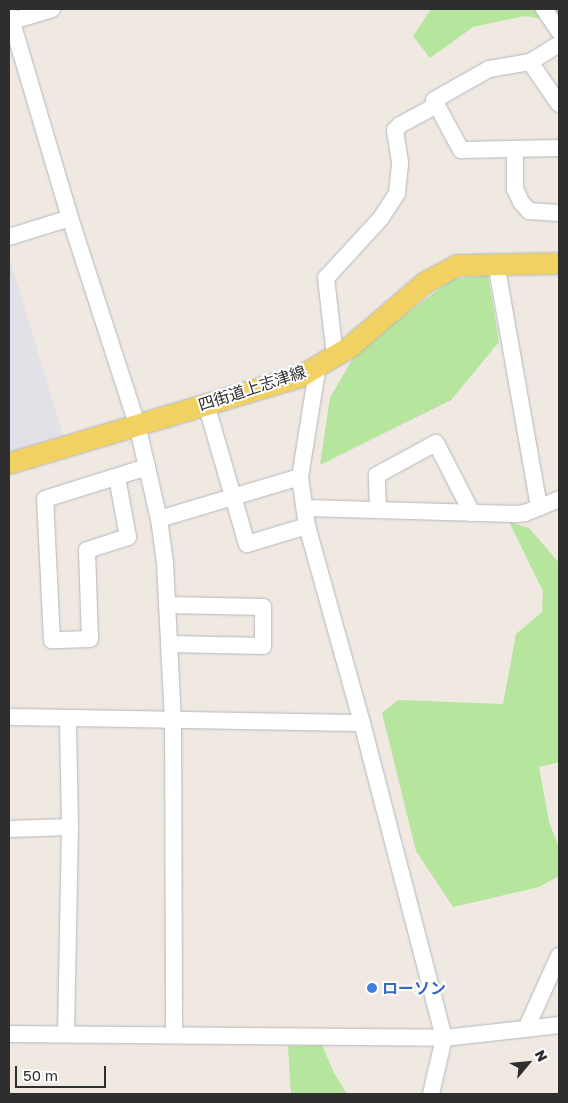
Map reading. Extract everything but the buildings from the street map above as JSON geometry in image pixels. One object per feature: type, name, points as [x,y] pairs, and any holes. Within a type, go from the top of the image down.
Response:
[{"type":"main road","name":"四街道上志津線","points":[[9,463],[300,376],[349,347],[439,273],[456,265],[559,263]]},
{"type":"street","points":[[52,9],[10,19],[70,218],[137,424],[159,519],[165,563],[173,720],[174,1034]]},
{"type":"street","points":[[544,9],[559,31]]},
{"type":"street","points":[[559,44],[530,62],[489,69],[434,100],[461,150],[559,148]]},
{"type":"street","points":[[530,62],[559,104]]},
{"type":"street","points":[[431,1094],[444,1038],[362,723],[308,526],[300,477],[326,360],[326,278],[381,218],[397,193],[400,162],[395,130],[400,125],[437,106]]},
{"type":"street","points":[[515,149],[515,189],[521,202],[529,210],[559,213]]},
{"type":"street","points":[[9,237],[70,218]]},
{"type":"street","points":[[496,263],[539,507]]},
{"type":"street","points":[[206,404],[247,544],[308,526]]},
{"type":"street","points":[[378,510],[376,475],[436,443],[472,513]]},
{"type":"street","points":[[117,477],[128,537],[87,550],[90,639],[52,640],[45,499],[147,467]]},
{"type":"street","points":[[159,519],[300,477]]},
{"type":"street","points":[[305,508],[516,514],[559,499]]},
{"type":"street","points":[[167,604],[263,608],[264,646],[169,644]]},
{"type":"street","points":[[9,717],[362,723]]},
{"type":"street","points":[[66,1034],[70,827],[68,718]]},
{"type":"street","points":[[9,829],[70,827]]},
{"type":"street","points":[[526,1029],[559,956]]},
{"type":"street","points":[[9,1034],[174,1034],[444,1038],[559,1026]]},
{"type":"shaded area","points":[[9,256],[64,439],[9,455]]},
{"type":"green space","points":[[431,9],[559,9],[559,21],[524,16],[473,27],[430,58],[413,36]]},
{"type":"green space","points":[[488,275],[499,342],[451,400],[320,465],[330,398],[357,351],[452,279]]},
{"type":"green space","points":[[509,522],[529,528],[559,563],[559,762],[539,767],[549,822],[559,848],[559,876],[539,887],[453,907],[416,851],[382,713],[398,700],[503,704],[516,634],[542,612],[543,591]]},
{"type":"green space","points":[[322,1045],[334,1073],[347,1094],[291,1094],[288,1046]]},
{"type":"place","name":"ローソン","points":[[372,988]]}]
